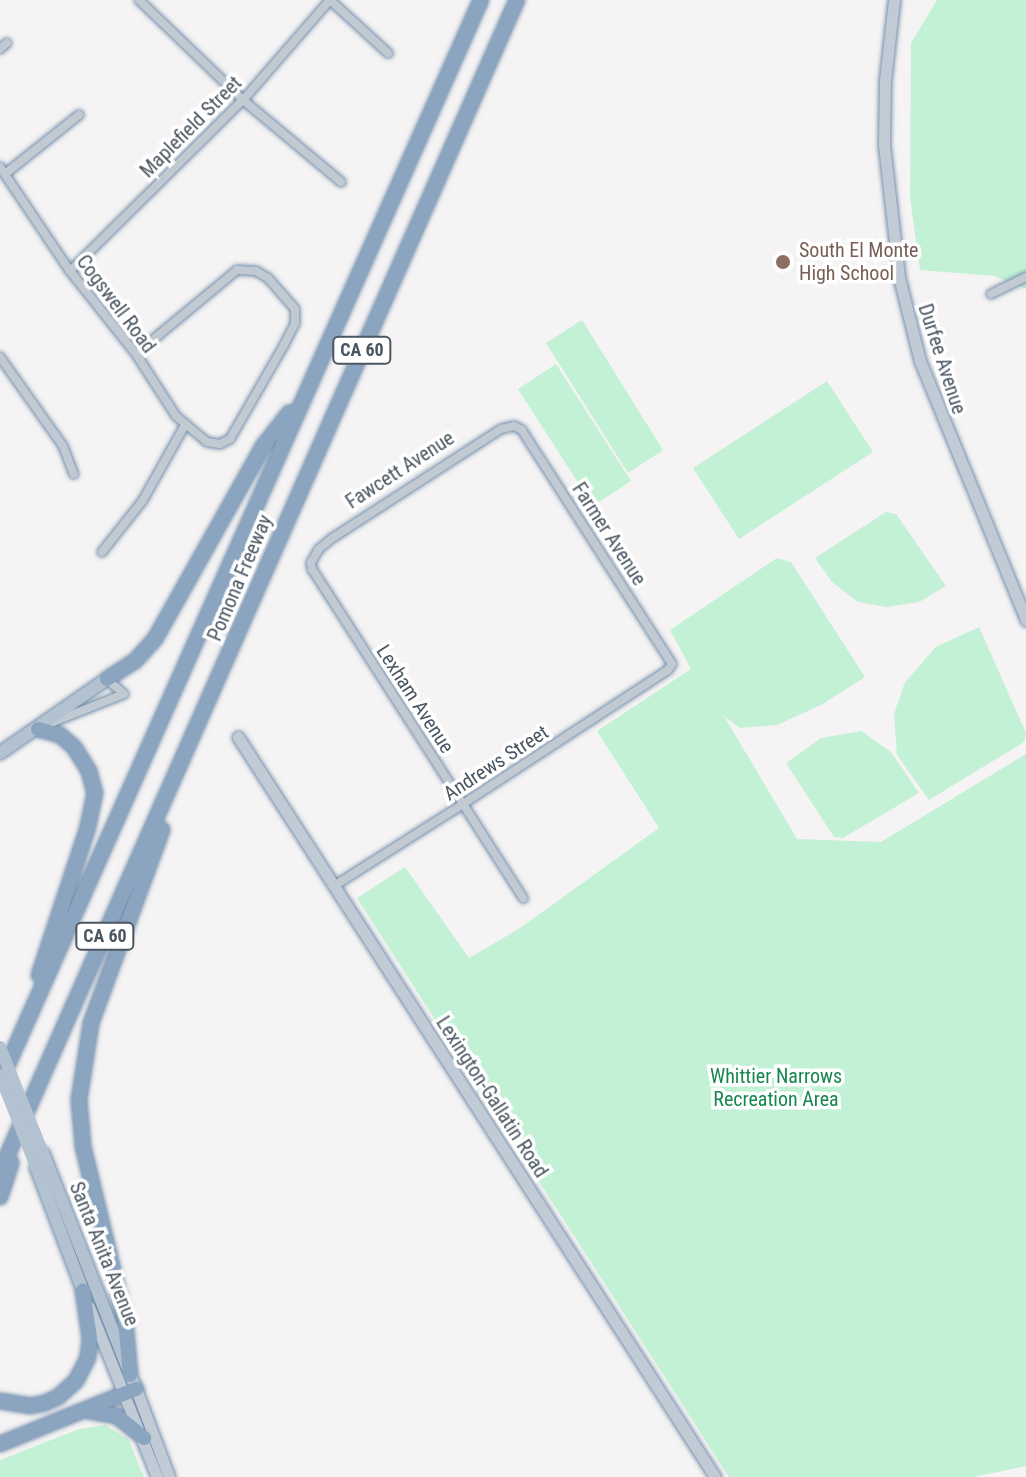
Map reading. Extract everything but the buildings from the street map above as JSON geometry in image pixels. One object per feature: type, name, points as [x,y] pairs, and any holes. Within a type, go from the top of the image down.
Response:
[{"type":"highway","name":"Pomona Freeway","points":[[0,1082],[481,0]]},
{"type":"highway","name":"Pomona Freeway","points":[[0,1172],[517,0]]},
{"type":"highway","points":[[107,679],[135,661],[155,639],[264,445],[302,398]]},
{"type":"highway","points":[[0,1444],[131,1386],[125,1320],[83,1146],[80,1077],[84,1049],[104,985],[210,701]]},
{"type":"highway","points":[[10,1061],[88,827],[95,793],[89,771],[74,747],[60,735],[38,729]]},
{"type":"highway","points":[[0,1197],[34,1096]]},
{"type":"highway","points":[[0,1401],[30,1406],[45,1403],[58,1397],[76,1381],[88,1357],[90,1338],[83,1291]]},
{"type":"highway","points":[[80,1411],[117,1416],[144,1438]]},
{"type":"main road","name":"Durfee Avenue","points":[[894,0],[885,80],[884,145],[899,277],[920,361],[1026,620]]},
{"type":"main road","points":[[0,753],[107,679]]},
{"type":"main road","name":"Lexington-Gallatin Road","points":[[238,737],[715,1477]]},
{"type":"main road","name":"Santa Anita Avenue","points":[[0,1047],[169,1477]]},
{"type":"main road","name":"Santa Anita Avenue","points":[[0,1075],[83,1291],[131,1386],[157,1477]]},
{"type":"street","points":[[139,0],[243,100],[341,182]]},
{"type":"street","points":[[330,0],[388,53]]},
{"type":"street","name":"Maplefield Street","points":[[70,271],[243,100],[330,0]]},
{"type":"street","points":[[3,171],[79,115]]},
{"type":"street","name":"Cogswell Road","points":[[3,171],[70,271],[136,354],[185,425],[207,442],[220,444],[230,439],[284,345],[297,315],[292,303],[268,278],[256,271],[237,270],[136,354]]},
{"type":"street","points":[[991,294],[1026,277]]},
{"type":"street","points":[[0,357],[63,446],[74,474]]},
{"type":"street","points":[[102,552],[143,500],[185,425]]},
{"type":"street","name":"Fawcett Avenue","points":[[313,557],[339,533],[501,429],[514,426]]},
{"type":"street","name":"Farmer Avenue","points":[[514,426],[522,430],[672,664]]},
{"type":"street","name":"Lexham Avenue","points":[[313,557],[312,569],[523,898]]},
{"type":"street","name":"Andrews Street","points":[[334,886],[672,664]]},
{"type":"street","points":[[38,729],[124,694],[107,679]]},
{"type":"green space","points":[[937,0],[1026,0],[1026,289],[995,276],[920,270],[910,197],[911,43]]},
{"type":"green space","points":[[582,320],[663,450],[628,473],[546,343]]},
{"type":"green space","points":[[556,364],[631,481],[593,506],[518,389]]},
{"type":"green space","points":[[827,381],[873,452],[739,539],[693,468]]},
{"type":"green space","points":[[886,512],[896,514],[946,586],[919,602],[887,607],[858,602],[832,582],[815,558]]},
{"type":"green space","name":"Whittier Narrows Recreation Area","points":[[777,558],[791,562],[865,677],[821,705],[777,725],[740,728],[724,716],[797,839],[881,842],[1026,754],[1026,1466],[973,1477],[729,1477],[357,898],[405,867],[469,958],[520,928],[659,828],[597,731],[691,669],[670,630]]},
{"type":"green space","points":[[979,627],[1026,733],[1024,742],[929,800],[897,755],[894,714],[905,682],[936,647]]},
{"type":"green space","points":[[861,731],[891,752],[919,793],[843,838],[834,837],[786,763],[821,738]]},
{"type":"green space","points":[[105,1425],[128,1439],[144,1477],[0,1477],[0,1460],[79,1429]]},
{"type":"place","name":"South El Monte High School","points":[[783,262]]}]
